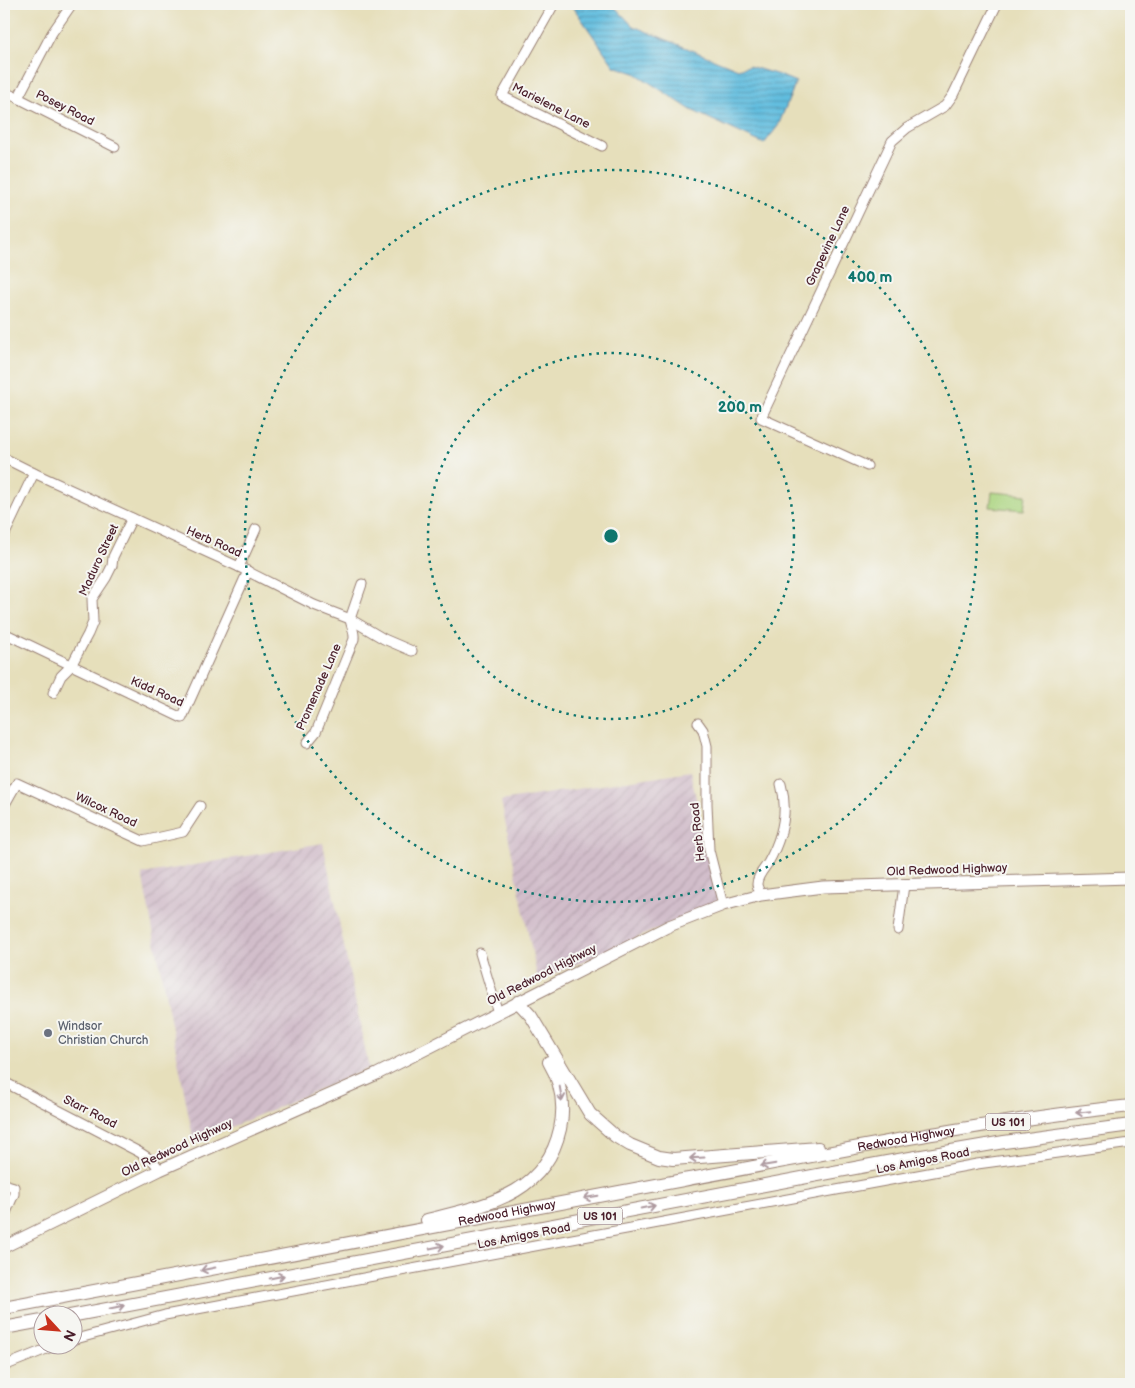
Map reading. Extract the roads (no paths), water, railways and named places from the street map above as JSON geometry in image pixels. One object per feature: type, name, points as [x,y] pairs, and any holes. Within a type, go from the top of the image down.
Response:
[{"type":"highway","points":[[518,1002],[531,1016],[590,1114],[615,1136],[647,1153],[673,1159],[701,1158],[885,1143]]},
{"type":"highway","points":[[324,1246],[469,1209],[495,1200],[516,1191],[547,1163],[558,1138],[562,1122],[561,1092],[555,1071],[524,1019],[518,1002]]},
{"type":"highway","name":"Redwood Highway","points":[[4,1308],[324,1246],[885,1143],[1061,1114],[1131,1106]]},
{"type":"highway","name":"Redwood Highway","points":[[82,1314],[887,1162],[1004,1142],[1131,1125]]},
{"type":"highway","points":[[4,1328],[32,1323]]},
{"type":"main road","name":"Old Redwood Highway","points":[[4,1247],[160,1170],[377,1074],[669,926],[723,904],[761,895],[823,887],[1131,878]]},
{"type":"street","points":[[18,98],[52,33],[72,4]]},
{"type":"street","name":"Marielene Lane","points":[[554,4],[502,96],[602,146]]},
{"type":"street","name":"Grapevine Lane","points":[[867,466],[760,418],[892,141],[907,128],[945,106],[954,95],[997,4]]},
{"type":"street","name":"Posey Road","points":[[4,92],[115,148]]},
{"type":"street","name":"Herb Road","points":[[4,458],[248,571],[314,605],[350,619],[384,639],[412,652]]},
{"type":"street","points":[[4,536],[34,473]]},
{"type":"street","name":"Maduro Street","points":[[53,693],[61,676],[71,666],[88,634],[93,622],[92,599],[112,566],[113,557],[132,518]]},
{"type":"street","points":[[239,567],[256,529]]},
{"type":"street","name":"Kidd Road","points":[[4,633],[182,718],[248,571]]},
{"type":"street","name":"Promenade Lane","points":[[307,743],[316,732],[354,639],[355,632],[350,625],[350,619],[362,584]]},
{"type":"street","name":"Herb Road","points":[[698,723],[703,730],[707,746],[706,804],[710,850],[723,904]]},
{"type":"street","name":"Wilcox Road","points":[[4,806],[17,783],[143,841],[183,832],[200,806]]},
{"type":"street","points":[[761,895],[757,884],[782,831],[785,798],[781,784]]},
{"type":"street","points":[[898,930],[904,885]]},
{"type":"street","points":[[480,953],[498,1013]]},
{"type":"street","name":"Starr Road","points":[[4,1082],[139,1152],[153,1161],[160,1170]]},
{"type":"street","name":"Los Amigos Road","points":[[82,1337],[165,1315],[977,1164],[1131,1143]]},
{"type":"street","points":[[4,1184],[14,1187],[14,1194],[4,1217]]},
{"type":"street","points":[[4,1366],[32,1355]]},
{"type":"water","points":[[571,4],[612,4],[633,26],[738,69],[749,66],[796,82],[778,126],[764,144],[691,110],[635,73],[614,66]]},
{"type":"place","name":"Windsor Christian Church","points":[[48,1033]]}]
